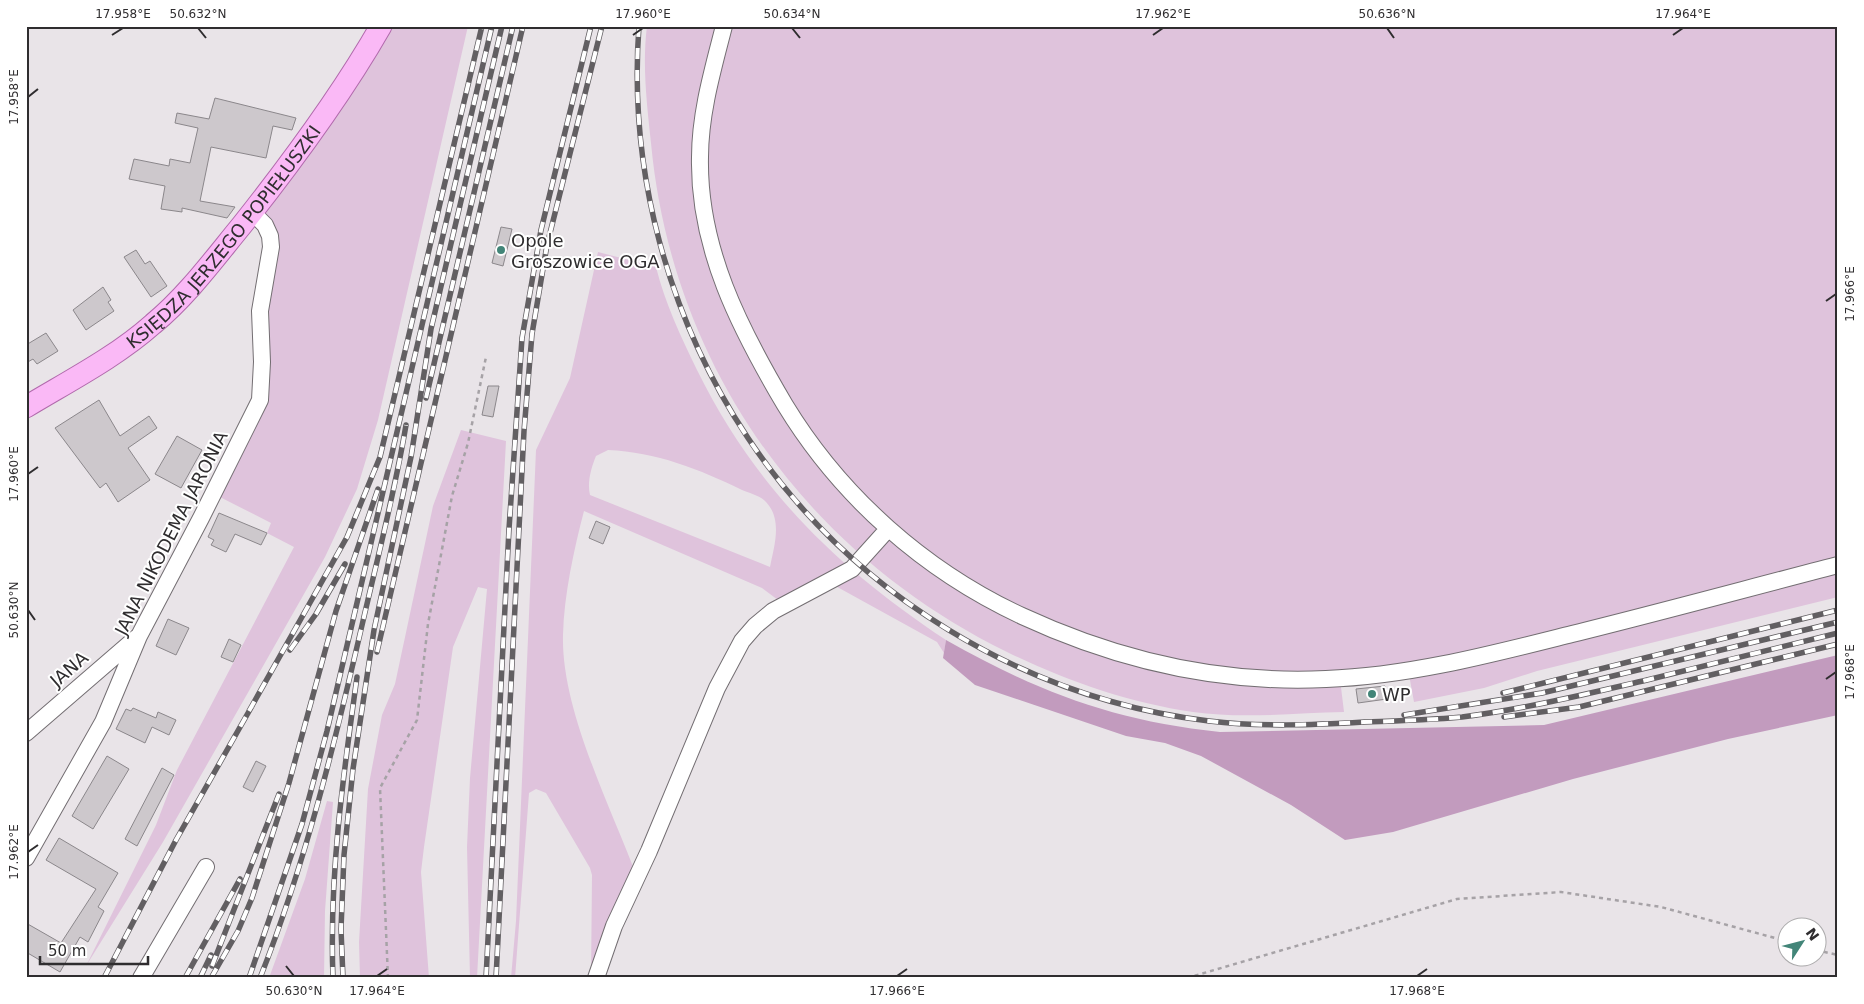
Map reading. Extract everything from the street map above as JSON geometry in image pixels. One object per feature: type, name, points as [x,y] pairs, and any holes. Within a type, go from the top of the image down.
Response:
[{"type":"main road","name":"KSIĘDZA JERZEGO POPIEŁUSZKI","points":[[26,407],[126,345],[155,323],[203,272],[252,212],[331,104],[381,26]]},
{"type":"street","points":[[724,26],[711,78],[700,155],[704,216],[717,268],[731,305],[796,423],[834,472],[888,529],[963,585],[1034,621],[1102,649],[1178,668],[1292,679],[1348,678],[1481,657],[1838,565]]},
{"type":"street","name":"JANA NIKODEMA JARONIA","points":[[26,858],[103,722],[139,636],[260,400],[262,385],[260,311],[271,247],[270,236],[265,225],[252,212]]},
{"type":"street","points":[[596,978],[614,926],[649,851],[717,688],[742,641],[755,626],[774,612],[852,569],[888,529]]},
{"type":"street","name":"JANA","points":[[26,733],[139,636]]},
{"type":"street","points":[[142,978],[206,867]]},
{"type":"path","points":[[388,978],[380,788],[417,720],[428,624],[450,505],[468,443],[486,357]]},
{"type":"path","points":[[1187,978],[1457,899],[1560,892],[1661,908],[1776,939]]},
{"type":"shaded area","points":[[381,26],[468,26],[378,420],[357,489],[325,557],[163,842],[86,966],[156,825],[177,770],[294,547],[267,533],[271,523],[214,494],[252,418],[271,247],[252,212]]},
{"type":"shaded area","points":[[647,26],[1838,26],[1838,597],[1537,671],[1484,688],[1414,702],[1408,669],[1340,679],[1344,712],[1230,715],[1169,708],[1097,689],[1051,672],[1007,652],[935,611],[870,562],[812,507],[762,444],[720,376],[687,303],[664,225],[651,143],[647,100],[645,55]]},
{"type":"shaded area","points":[[598,252],[656,267],[669,307],[697,370],[720,413],[745,452],[802,522],[834,554],[869,584],[946,640],[944,653],[937,642],[830,583],[786,606],[762,588],[584,511],[573,556],[565,604],[563,635],[565,664],[570,695],[579,726],[637,877],[591,978],[592,875],[590,868],[546,793],[536,789],[529,793],[515,978],[511,978],[516,921],[536,450],[570,378]],"holes":[[[608,450],[626,451],[677,463],[710,475],[764,500],[771,509],[776,525],[770,567],[590,495],[590,476],[596,456]]]},
{"type":"shaded area","points":[[461,430],[506,441],[477,978],[470,978],[467,847],[470,778],[487,589],[478,587],[453,647],[424,847],[421,872],[429,978],[360,978],[359,942],[368,789],[382,715],[395,684],[433,506]]},
{"type":"shaded area","points":[[946,640],[1013,675],[1078,701],[1111,712],[1145,720],[1220,732],[1544,725],[1838,655],[1838,715],[1728,739],[1573,779],[1393,832],[1345,840],[1291,805],[1201,756],[1165,743],[1126,736],[975,685],[943,658]]},
{"type":"shaded area","points":[[327,801],[333,802],[325,911],[324,978],[269,978],[305,879]]},
{"type":"building","points":[[215,98],[296,118],[292,130],[273,126],[266,158],[211,147],[200,201],[235,207],[227,218],[182,208],[182,212],[161,209],[165,186],[129,179],[134,159],[169,166],[170,159],[190,163],[198,128],[175,123],[177,113],[209,119]]},
{"type":"building","name":"Opole Groszowice OGA","points":[[501,227],[512,229],[503,266],[492,263]]},
{"type":"building","points":[[136,250],[145,264],[150,261],[167,286],[151,297],[124,257]]},
{"type":"building","points":[[103,287],[111,300],[108,302],[114,311],[86,330],[73,310]]},
{"type":"building","points":[[46,333],[58,351],[37,364],[33,359],[26,363],[26,345]]},
{"type":"building","points":[[488,386],[499,386],[493,417],[482,415]]},
{"type":"building","points":[[99,400],[120,436],[149,416],[157,428],[128,448],[150,480],[118,502],[106,483],[100,488],[55,428]]},
{"type":"building","points":[[177,436],[202,450],[181,488],[155,474]]},
{"type":"building","points":[[219,513],[267,533],[261,545],[235,534],[226,552],[211,545],[214,540],[208,537]]},
{"type":"building","points":[[596,521],[610,527],[603,544],[589,538]]},
{"type":"building","points":[[168,619],[189,628],[176,655],[156,646]]},
{"type":"building","points":[[229,639],[241,645],[233,662],[221,657]]},
{"type":"building","name":"WP","points":[[1385,686],[1387,699],[1358,703],[1356,689]]},
{"type":"building","points":[[133,708],[156,718],[158,712],[176,720],[169,735],[152,727],[145,743],[116,729],[126,709],[131,711]]},
{"type":"building","points":[[107,756],[129,769],[93,829],[72,816]]},
{"type":"building","points":[[256,761],[266,766],[253,792],[243,787]]},
{"type":"building","points":[[162,768],[174,775],[137,846],[125,839]]},
{"type":"building","points":[[59,838],[118,873],[98,907],[104,911],[88,942],[80,937],[60,972],[26,952],[26,923],[61,943],[96,889],[46,860]]},
{"type":"railway","points":[[249,711],[347,537],[380,457],[482,26]]},
{"type":"railway","points":[[249,978],[302,824],[327,731],[492,26]]},
{"type":"railway","points":[[343,978],[341,929],[344,855],[353,769],[374,630],[411,457],[431,329],[502,26]]},
{"type":"railway","points":[[426,398],[513,26]]},
{"type":"railway","points":[[377,652],[523,26]]},
{"type":"railway","points":[[486,978],[509,529],[522,338],[541,230],[591,26]]},
{"type":"railway","points":[[496,978],[524,431],[532,334],[547,245],[602,26]]},
{"type":"railway","points":[[639,26],[637,80],[640,135],[659,241],[675,293],[696,343],[720,392],[748,438],[790,494],[837,545],[890,590],[948,629],[1009,663],[1073,689],[1140,709],[1228,723],[1267,725],[1325,724],[1450,718],[1509,710],[1647,680],[1838,633]]},
{"type":"railway","points":[[260,978],[292,890],[330,757],[386,523],[406,425]]},
{"type":"railway","points":[[211,978],[238,931],[252,898],[289,783],[336,611],[378,489]]},
{"type":"railway","points":[[290,650],[316,614],[345,564]]},
{"type":"railway","points":[[1503,693],[1838,610]]},
{"type":"railway","points":[[1404,715],[1542,693],[1838,622]]},
{"type":"railway","points":[[1504,717],[1579,707],[1838,644]]},
{"type":"railway","points":[[333,978],[332,940],[335,864],[342,789],[357,677]]},
{"type":"railway","points":[[104,978],[176,840],[252,706]]},
{"type":"railway","points":[[212,966],[279,794]]},
{"type":"railway","points":[[185,978],[240,879]]},
{"type":"railway","points":[[200,978],[211,955]]},
{"type":"place","name":"Opole Groszowice OGA","points":[[501,250]]},
{"type":"place","name":"WP","points":[[1372,694]]}]
